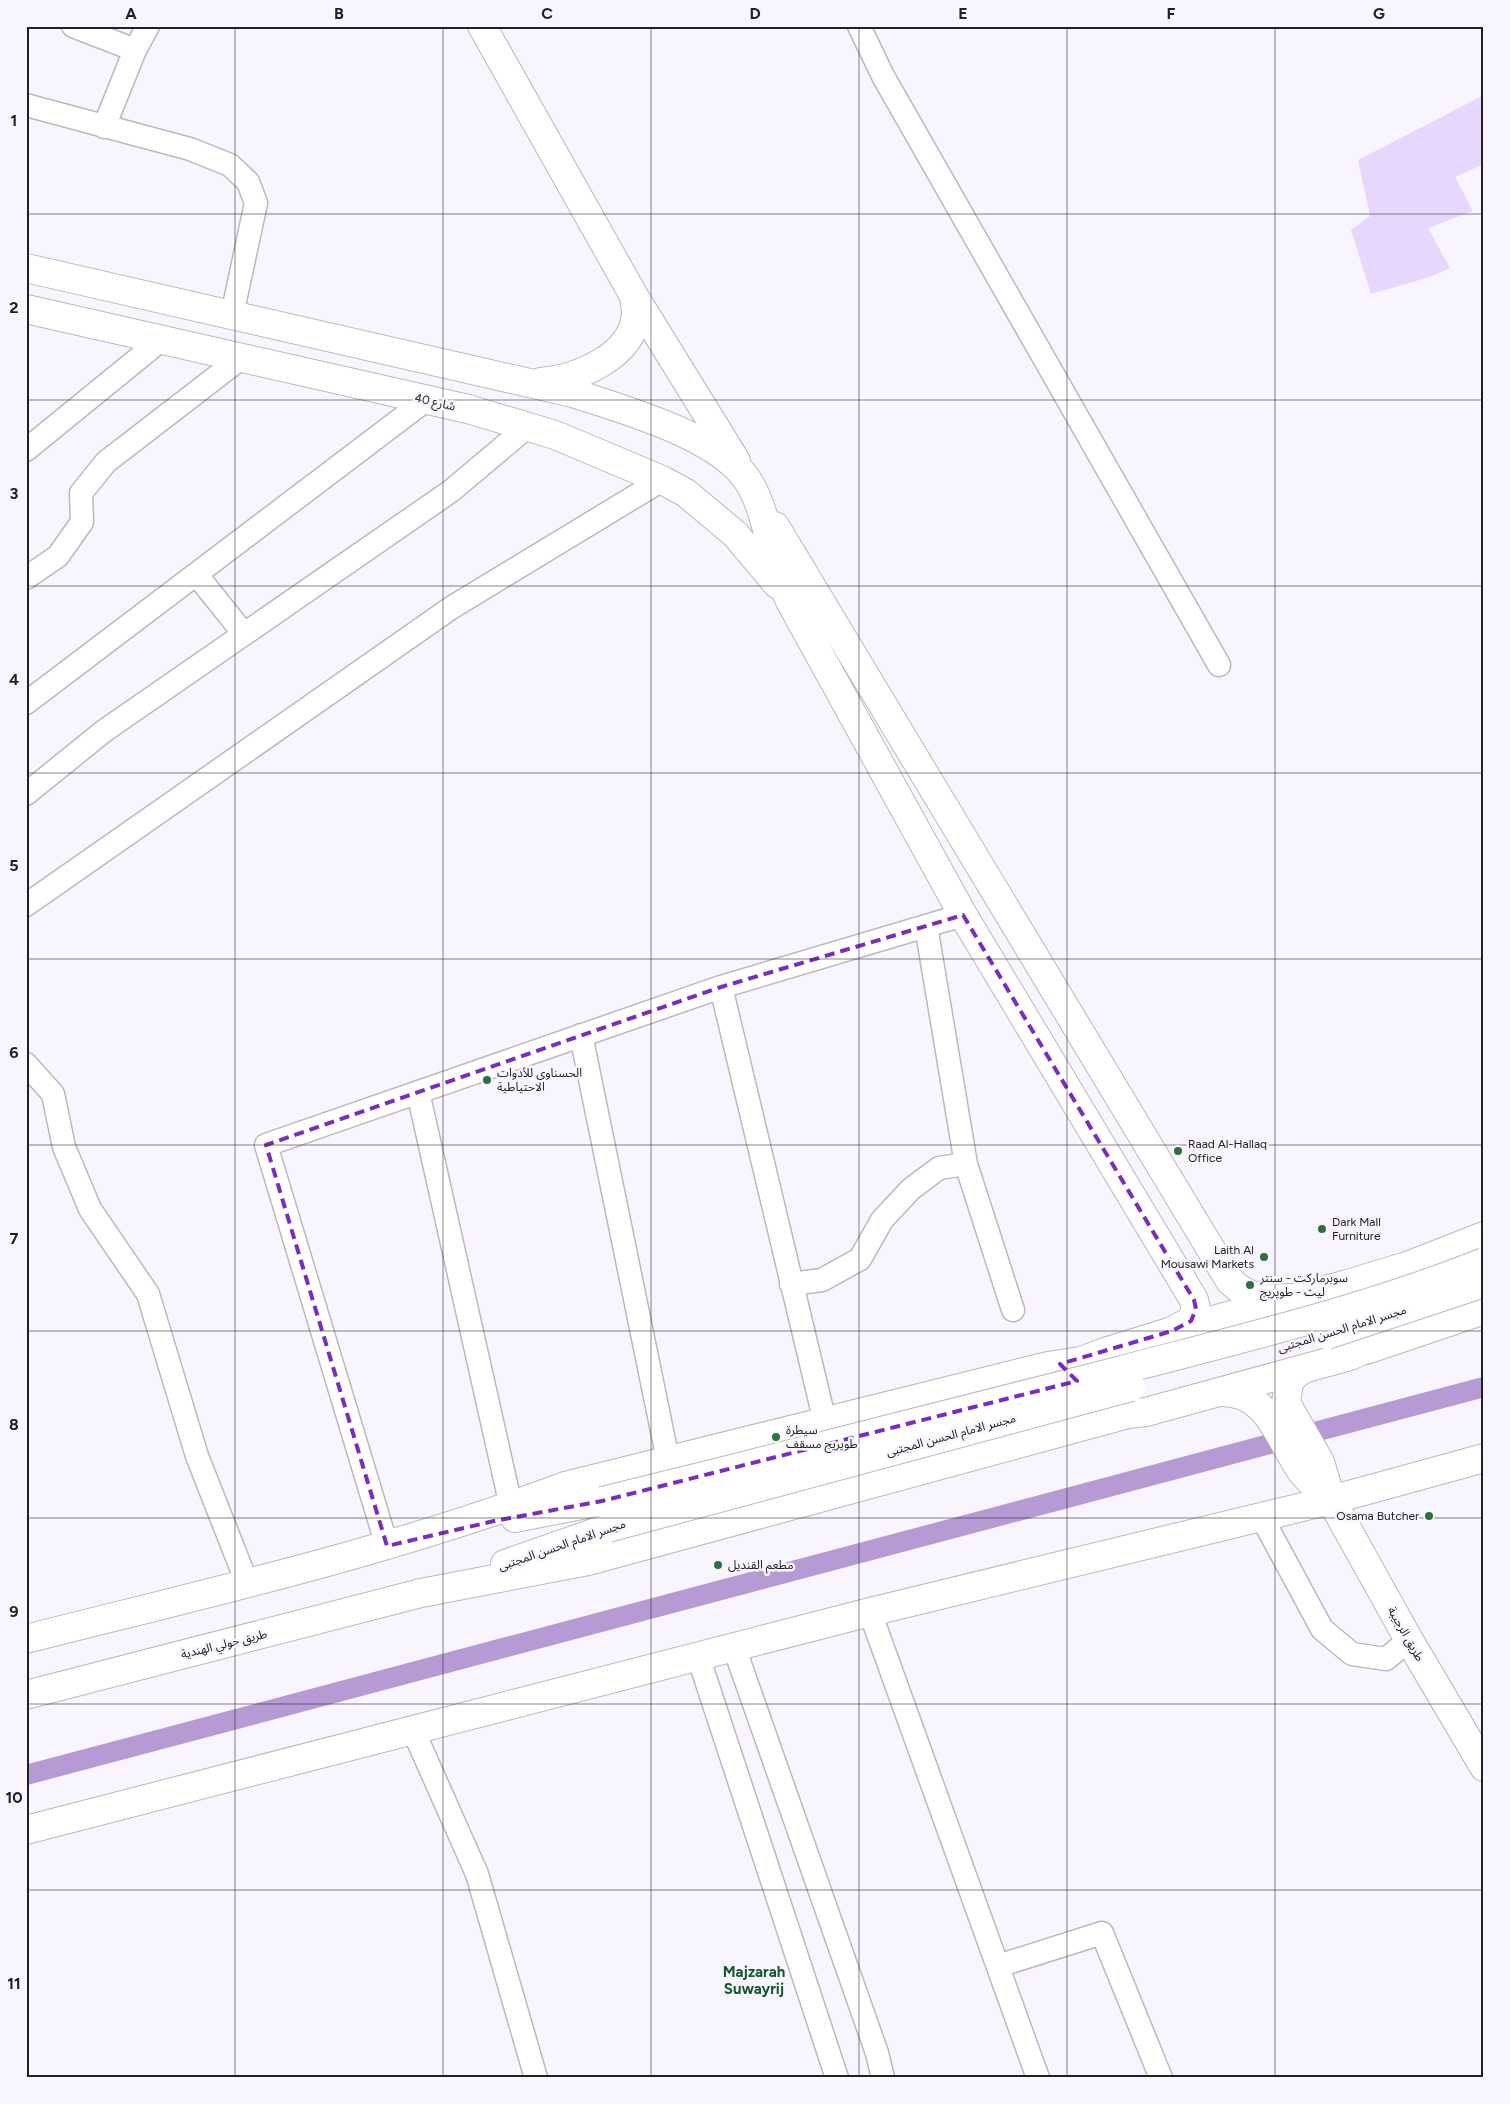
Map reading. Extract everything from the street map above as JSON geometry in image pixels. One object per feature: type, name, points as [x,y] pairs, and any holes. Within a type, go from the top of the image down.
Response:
[{"type":"main road","points":[[482,26],[634,296],[750,484],[1230,1281],[1251,1297],[1266,1300],[1290,1298]]},
{"type":"main road","points":[[26,268],[530,382],[592,399],[654,421],[693,438],[733,464],[750,484],[762,513],[778,573],[791,603],[963,915],[1194,1300],[1196,1309],[1191,1321],[1183,1328],[1172,1331]]},
{"type":"main road","points":[[530,382],[573,377],[595,367],[614,352],[629,335],[636,316],[634,296]]},
{"type":"main road","name":"شارع 40","points":[[26,309],[426,400],[555,435],[662,480],[706,508],[735,534],[791,603]]},
{"type":"main road","points":[[26,1639],[416,1538],[565,1486],[1048,1366],[1081,1361],[1172,1331],[1344,1285],[1403,1267],[1484,1236]]},
{"type":"main road","name":"مجسر الامام الحسن المجتبى","points":[[416,1538],[494,1521],[602,1502],[850,1440],[1300,1323],[1414,1288],[1484,1262]]},
{"type":"main road","points":[[1403,1267],[1397,1271],[1386,1291],[1387,1306],[1400,1325],[1420,1332]]},
{"type":"main road","name":"مجسر الامام الحسن المجتبى","points":[[421,1594],[608,1528],[1308,1341],[1423,1305],[1484,1283]]},
{"type":"main road","points":[[1344,1285],[1368,1293],[1379,1306],[1382,1322],[1380,1330],[1366,1350]]},
{"type":"main road","points":[[421,1594],[588,1561],[1128,1414],[1146,1412],[1350,1356],[1484,1310]]},
{"type":"main road","points":[[1108,1351],[1097,1366],[1094,1380],[1096,1388],[1108,1407],[1128,1414]]},
{"type":"main road","points":[[1048,1366],[1071,1374],[1083,1394],[1083,1410],[1069,1430]]},
{"type":"main road","points":[[1217,1392],[1231,1392],[1242,1395],[1257,1404],[1277,1409],[1289,1382],[1297,1373],[1306,1368]]},
{"type":"main road","name":"طريق الرجيبة","points":[[1277,1409],[1331,1500],[1409,1640],[1481,1755]]},
{"type":"main road","points":[[26,1830],[870,1612],[1331,1500],[1484,1458]]},
{"type":"main road","name":"طريق حولي الهندية","points":[[26,1695],[421,1594]]},
{"type":"street","points":[[73,26],[135,50]]},
{"type":"street","points":[[104,127],[135,50],[148,26]]},
{"type":"street","points":[[859,26],[888,84],[1219,665]]},
{"type":"street","points":[[26,105],[190,149],[230,165],[248,182],[256,203],[232,315]]},
{"type":"street","points":[[26,450],[161,340]]},
{"type":"street","points":[[26,578],[58,556],[82,522],[81,493],[106,462],[241,358]]},
{"type":"street","points":[[26,703],[426,400]]},
{"type":"street","points":[[26,794],[104,731],[451,491],[527,427]]},
{"type":"street","points":[[26,905],[451,608],[662,480]]},
{"type":"street","points":[[196,574],[244,634]]},
{"type":"street","points":[[387,1546],[266,1145],[721,987],[963,915]]},
{"type":"street","points":[[926,926],[966,1164],[1013,1310]]},
{"type":"street","points":[[721,987],[824,1422]]},
{"type":"street","points":[[580,1035],[668,1460]]},
{"type":"street","points":[[26,1064],[52,1094],[64,1147],[90,1209],[148,1294],[197,1456],[246,1583]]},
{"type":"street","points":[[418,1092],[511,1506]]},
{"type":"street","points":[[791,1284],[822,1280],[860,1259],[882,1220],[911,1189],[939,1168],[966,1164]]},
{"type":"street","points":[[1261,1516],[1322,1628],[1352,1654],[1386,1659],[1409,1640]]},
{"type":"street","points":[[870,1612],[1038,2078]]},
{"type":"street","points":[[734,1647],[876,2053],[883,2078]]},
{"type":"street","points":[[698,1656],[837,2078]]},
{"type":"street","points":[[413,1730],[477,1874],[534,2077]]},
{"type":"street","points":[[998,1966],[1102,1932],[1161,2078]]},
{"type":"highlighted area","points":[[963,915],[1194,1300],[1196,1309],[1191,1321],[1172,1331],[1060,1364],[1077,1381],[602,1501],[494,1521],[387,1546],[266,1145],[721,987]]},
{"type":"shaded area","points":[[1484,95],[1484,164],[1455,177],[1473,211],[1428,228],[1450,268],[1430,277],[1371,294],[1351,230],[1370,216],[1358,160]]},
{"type":"waterway","points":[[26,1775],[1484,1387]]},
{"type":"place","name":"الحسناوي للأدوات الاحتياطية","points":[[487,1080]]},
{"type":"place","name":"Raad Al-Hallaq Office","points":[[1178,1151]]},
{"type":"place","name":"Dark Mall Furniture","points":[[1322,1229]]},
{"type":"place","name":"Laith Al Mousawi Markets","points":[[1264,1257]]},
{"type":"place","name":"سوبرماركت - سنتر ليث - طويريج","points":[[1250,1285]]},
{"type":"place","name":"سيطرة طويريج مسقف","points":[[776,1437]]},
{"type":"place","name":"Osama Butcher","points":[[1429,1516]]},
{"type":"place","name":"مطعم القنديل","points":[[718,1565]]},
{"type":"district","name":"Majzarah Suwayrij","points":[[754,1980]]}]
